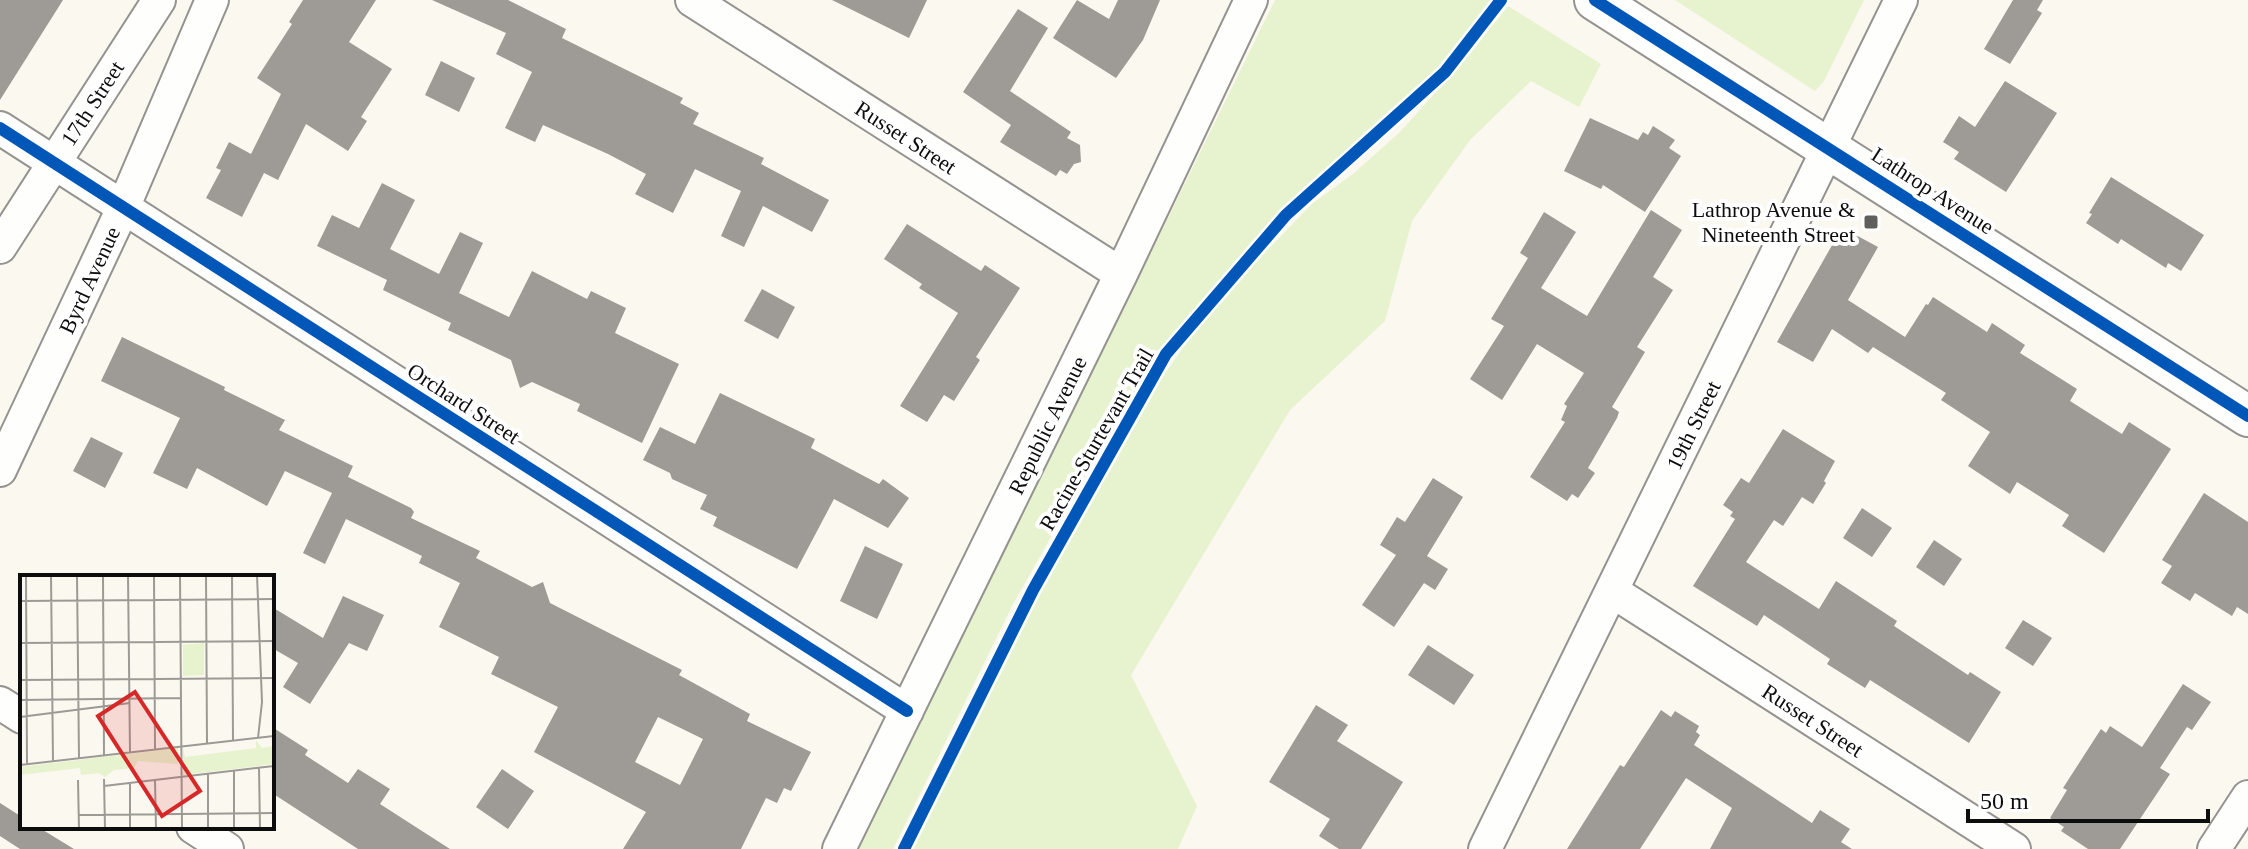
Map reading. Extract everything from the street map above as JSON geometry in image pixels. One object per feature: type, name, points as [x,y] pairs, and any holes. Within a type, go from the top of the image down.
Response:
[{"type":"street","name":"17th Street","points":[[0,247],[159,0]]},
{"type":"street","name":"Byrd Avenue","points":[[0,470],[123,208],[212,0]]},
{"type":"street","name":"Russet Street","points":[[692,0],[1121,274]]},
{"type":"street","name":"Republic Avenue","points":[[839,849],[1121,274],[1251,0]]},
{"type":"street","name":"Lathrop Avenue","points":[[1595,0],[2248,416]]},
{"type":"street","name":"19th Street","points":[[1485,849],[1901,0]]},
{"type":"street","name":"Orchard Street","points":[[0,128],[907,711]]},
{"type":"street","name":"Russet Street","points":[[1612,591],[2014,849]]},
{"type":"street","points":[[0,703],[20,716]]},
{"type":"street","points":[[2214,849],[2248,797]]},
{"type":"street","points":[[196,829],[227,849]]},
{"type":"green space","points":[[1275,0],[1493,0],[1419,90],[1358,152],[1317,180],[1235,262],[1172,338],[1116,422],[1013,604],[893,849],[858,849]]},
{"type":"green space","points":[[1675,0],[1864,0],[1824,81],[1815,91]]},
{"type":"green space","points":[[1508,6],[1601,64],[1579,107],[1531,81],[1470,140],[1412,221],[1385,321],[1290,410],[1131,675],[1197,806],[1178,849],[906,849],[1030,598],[1089,493],[1189,339],[1241,277],[1313,203],[1353,174],[1400,132],[1465,60]]},
{"type":"building","points":[[0,0],[63,0],[0,100]]},
{"type":"building","points":[[303,0],[376,0],[349,42],[392,69],[361,117],[367,121],[348,151],[306,124],[278,180],[264,173],[242,217],[206,198],[221,170],[216,168],[229,142],[251,154],[281,94],[257,78],[292,24],[289,22]]},
{"type":"building","points":[[432,0],[508,0],[566,29],[562,38],[683,98],[680,103],[699,113],[693,124],[764,158],[761,164],[829,200],[812,232],[763,206],[744,247],[721,236],[741,191],[695,169],[673,213],[635,194],[646,174],[608,154],[543,125],[535,142],[505,128],[532,72],[496,54],[506,33]]},
{"type":"building","points":[[832,0],[927,0],[909,38]]},
{"type":"building","points":[[1077,0],[1109,19],[1118,0],[1160,0],[1143,40],[1116,78],[1053,38]]},
{"type":"building","points":[[2013,0],[2043,0],[2037,10],[2042,13],[2010,64],[1984,49]]},
{"type":"building","points":[[1018,9],[1048,28],[1010,91],[1071,132],[1067,138],[1080,145],[1081,162],[1074,164],[1067,174],[1060,170],[1056,176],[1000,142],[1011,125],[963,92]]},
{"type":"building","points":[[441,61],[475,78],[459,112],[425,95]]},
{"type":"building","points":[[2005,81],[2057,113],[2006,192],[1954,159],[1959,152],[1943,142],[1959,116],[1975,127]]},
{"type":"building","points":[[1590,118],[1638,140],[1643,132],[1648,135],[1653,126],[1675,140],[1669,148],[1681,156],[1645,212],[1603,185],[1601,189],[1564,171]]},
{"type":"building","points":[[2111,177],[2204,235],[2181,271],[2168,263],[2166,268],[2121,239],[2118,244],[2086,223]]},
{"type":"building","points":[[382,183],[415,200],[390,249],[439,274],[460,232],[483,243],[459,293],[509,317],[532,271],[587,299],[591,291],[626,308],[615,333],[679,364],[642,443],[577,411],[580,404],[532,382],[520,388],[511,360],[448,330],[451,323],[383,290],[387,280],[317,246],[332,215],[359,228]]},
{"type":"building","points":[[1651,210],[1682,230],[1653,277],[1673,290],[1637,347],[1645,352],[1612,407],[1619,412],[1617,418],[1588,468],[1595,473],[1578,498],[1572,494],[1567,501],[1530,477],[1565,422],[1561,420],[1567,406],[1564,404],[1584,373],[1537,344],[1502,400],[1470,379],[1504,326],[1491,319],[1528,258],[1520,253],[1544,212],[1576,232],[1541,288],[1587,316]]},
{"type":"building","points":[[907,224],[981,271],[985,265],[1020,288],[976,357],[980,360],[954,401],[944,395],[927,422],[900,406],[958,313],[919,288],[922,284],[884,259]]},
{"type":"building","points":[[1854,234],[1878,247],[1848,300],[1905,337],[1933,297],[1987,332],[1992,323],[2025,345],[2020,353],[2077,389],[2070,401],[2122,434],[2129,422],[2171,449],[2104,553],[2062,526],[2069,515],[2017,482],[2010,494],[1968,466],[1990,432],[1941,400],[1946,393],[1873,347],[1868,353],[1832,329],[1813,362],[1777,342],[1835,240]]},
{"type":"building","points":[[762,289],[795,307],[778,339],[744,321]]},
{"type":"building","points":[[122,337],[285,420],[279,430],[353,466],[348,477],[411,508],[414,512],[411,518],[480,551],[476,558],[532,587],[543,582],[550,603],[682,670],[679,675],[750,714],[747,721],[811,752],[791,791],[784,788],[777,803],[766,798],[741,849],[623,849],[646,812],[534,752],[558,707],[491,674],[499,657],[439,627],[460,583],[419,563],[422,556],[346,519],[325,564],[303,553],[332,493],[285,471],[267,506],[197,468],[187,489],[153,473],[180,418],[101,381]],"holes":[[[658,717],[703,739],[680,785],[635,762]]]},
{"type":"building","points":[[720,393],[815,439],[811,448],[879,484],[883,479],[909,498],[888,528],[834,499],[797,569],[713,526],[717,517],[700,509],[707,495],[672,479],[670,473],[643,460],[660,427],[695,444]]},
{"type":"building","points":[[1783,429],[1835,461],[1813,504],[1802,497],[1783,526],[1774,520],[1746,562],[1819,609],[1836,581],[1897,621],[1894,626],[1968,675],[1970,672],[2001,692],[1969,743],[1870,680],[1865,688],[1827,664],[1830,659],[1764,615],[1757,626],[1693,586],[1735,519],[1730,516],[1733,512],[1723,505],[1741,478],[1749,483]]},
{"type":"building","points":[[91,437],[123,453],[105,488],[73,471]]},
{"type":"building","points":[[1433,478],[1463,497],[1427,556],[1448,569],[1435,590],[1424,583],[1394,627],[1362,605],[1396,555],[1380,545],[1397,517],[1405,522]]},
{"type":"building","points":[[2204,493],[2248,522],[2248,614],[2237,607],[2232,616],[2195,593],[2190,601],[2161,583],[2172,566],[2162,560]]},
{"type":"building","points":[[1862,508],[1892,528],[1872,557],[1843,538]]},
{"type":"building","points":[[1934,540],[1962,559],[1944,586],[1916,567]]},
{"type":"building","points":[[865,546],[903,564],[877,619],[840,601]]},
{"type":"building","points":[[343,596],[384,615],[367,651],[349,643],[310,704],[283,687],[298,663],[274,649],[274,608],[323,638]]},
{"type":"building","points":[[2023,620],[2052,638],[2033,666],[2005,648]]},
{"type":"building","points":[[1428,645],[1474,675],[1454,705],[1408,675]]},
{"type":"building","points":[[2183,684],[2211,702],[2192,730],[2187,727],[2160,768],[2170,774],[2120,849],[2088,849],[2061,831],[2064,827],[2050,818],[2067,790],[2063,788],[2101,729],[2106,733],[2110,726],[2142,747]]},
{"type":"building","points":[[1316,705],[1348,725],[1337,741],[1403,782],[1361,849],[1339,849],[1319,836],[1330,819],[1269,782]]},
{"type":"building","points":[[1661,710],[1671,717],[1675,711],[1699,726],[1696,732],[1700,735],[1694,745],[1812,823],[1820,810],[1850,829],[1841,842],[1852,849],[1710,849],[1732,808],[1686,778],[1640,849],[1567,849],[1620,765],[1624,767]]},
{"type":"building","points":[[274,728],[308,750],[305,755],[348,783],[358,769],[390,789],[380,804],[450,849],[358,849],[274,794]]},
{"type":"building","points":[[502,769],[534,791],[508,829],[476,807]]},
{"type":"building","points":[[0,803],[20,816],[20,829],[41,829],[74,849],[20,849],[0,836]]},
{"type":"cycle path","name":"Racine-Sturtevant Trail","points":[[904,849],[1033,590],[1166,354],[1286,215],[1445,72],[1501,0]]},
{"type":"cycle path","points":[[1595,0],[2248,416]]},
{"type":"cycle path","points":[[0,128],[907,711]]},
{"type":"place","name":"Lathrop Avenue & Nineteenth Street","points":[[1871,222]]}]
